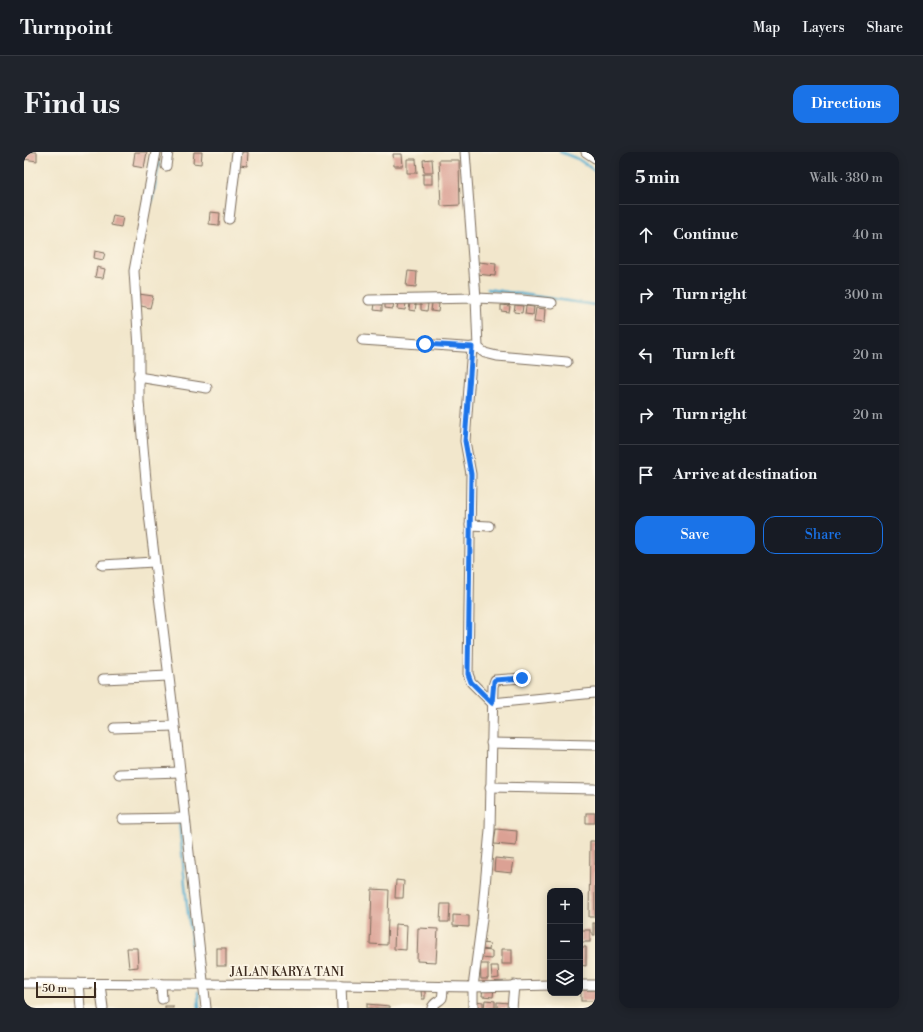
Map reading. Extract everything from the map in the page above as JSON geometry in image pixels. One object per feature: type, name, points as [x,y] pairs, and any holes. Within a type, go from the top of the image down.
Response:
[{"type":"street","points":[[156,152],[134,271],[139,348],[139,402],[154,562],[180,772],[206,1008]]},
{"type":"street","points":[[166,166],[168,152]]},
{"type":"street","points":[[229,219],[237,152]]},
{"type":"street","points":[[465,152],[476,298],[475,348],[465,441],[471,467],[468,674],[471,682],[492,703]]},
{"type":"street","points":[[586,152],[595,158]]},
{"type":"street","points":[[369,300],[476,298],[552,303]]},
{"type":"street","points":[[362,340],[475,348],[485,353],[497,356],[567,362]]},
{"type":"street","points":[[138,377],[207,388]]},
{"type":"street","points":[[470,525],[489,526]]},
{"type":"street","points":[[102,565],[154,562]]},
{"type":"street","points":[[103,679],[168,676]]},
{"type":"street","points":[[473,1008],[473,987],[482,919],[490,830],[492,703],[494,681],[522,678]]},
{"type":"street","points":[[492,703],[595,693]]},
{"type":"street","points":[[114,728],[174,726]]},
{"type":"street","points":[[491,743],[595,745]]},
{"type":"street","points":[[119,774],[180,772]]},
{"type":"street","points":[[490,787],[595,789]]},
{"type":"street","points":[[123,820],[185,818]]},
{"type":"street","name":"JALAN KARYA TANI","points":[[24,983],[473,987],[547,985]]},
{"type":"street","points":[[78,983],[80,1008]]},
{"type":"street","points":[[100,984],[103,1008]]},
{"type":"street","points":[[161,984],[162,999]]},
{"type":"street","points":[[341,985],[342,1008]]},
{"type":"street","points":[[512,1008],[514,985]]},
{"type":"street","points":[[583,985],[595,985]]},
{"type":"street","points":[[432,1008],[435,1002],[442,996],[443,986]]},
{"type":"building","points":[[24,152],[37,152],[37,161],[24,159]]},
{"type":"building","points":[[135,152],[147,152],[144,168],[133,166]]},
{"type":"building","points":[[194,152],[202,152],[201,164],[193,163]]},
{"type":"building","points":[[241,152],[248,152],[247,166],[240,165]]},
{"type":"building","points":[[393,154],[402,154],[403,166],[394,166]]},
{"type":"building","points":[[407,159],[416,159],[417,173],[407,173]]},
{"type":"building","points":[[432,159],[433,172],[424,172],[423,160]]},
{"type":"building","points":[[439,160],[459,160],[460,205],[441,206]]},
{"type":"building","points":[[423,174],[432,174],[432,184],[423,184]]},
{"type":"building","points":[[210,212],[220,213],[219,225],[209,224]]},
{"type":"building","points":[[113,215],[123,217],[121,227],[111,225]]},
{"type":"building","points":[[95,251],[105,253],[103,260],[94,258]]},
{"type":"building","points":[[479,262],[496,264],[495,276],[477,274]]},
{"type":"building","points":[[97,267],[105,269],[103,278],[95,277]]},
{"type":"building","points":[[408,271],[417,272],[416,287],[406,286]]},
{"type":"building","points":[[139,294],[153,296],[150,308],[137,305]]},
{"type":"building","points":[[385,302],[394,303],[393,309],[385,308]]},
{"type":"building","points":[[398,302],[406,303],[405,310],[397,309]]},
{"type":"building","points":[[410,303],[416,304],[415,311],[409,310]]},
{"type":"building","points":[[421,303],[428,304],[427,311],[421,310]]},
{"type":"building","points":[[432,303],[439,304],[438,312],[431,311]]},
{"type":"building","points":[[375,304],[382,305],[382,311],[374,310]]},
{"type":"building","points":[[501,305],[510,306],[509,312],[501,311]]},
{"type":"building","points":[[515,305],[523,306],[522,313],[514,312]]},
{"type":"building","points":[[526,306],[534,307],[533,315],[525,314]]},
{"type":"building","points":[[536,308],[545,309],[544,323],[534,322]]},
{"type":"building","points":[[586,813],[595,813],[595,823],[586,823]]},
{"type":"building","points":[[496,829],[517,831],[516,846],[494,844]]},
{"type":"building","points":[[590,841],[595,841],[595,917],[589,917]]},
{"type":"building","points":[[495,858],[514,860],[512,873],[494,871]]},
{"type":"building","points":[[396,880],[404,881],[403,898],[395,898]]},
{"type":"building","points":[[372,889],[389,890],[387,945],[370,944]]},
{"type":"building","points":[[441,904],[450,904],[449,922],[440,922]]},
{"type":"building","points":[[453,915],[469,916],[469,927],[453,926]]},
{"type":"building","points":[[593,923],[595,923],[595,935],[593,935]]},
{"type":"building","points":[[395,924],[407,925],[406,950],[394,949]]},
{"type":"building","points":[[418,928],[438,929],[436,962],[417,961]]},
{"type":"building","points":[[583,930],[590,930],[590,942],[583,942]]},
{"type":"building","points":[[482,943],[490,944],[489,950],[481,949]]},
{"type":"building","points":[[583,947],[586,947],[586,966],[583,966]]},
{"type":"building","points":[[127,948],[137,948],[138,967],[129,968]]},
{"type":"building","points":[[217,948],[226,948],[226,966],[217,966]]},
{"type":"building","points":[[502,949],[512,949],[512,964],[502,964]]},
{"type":"building","points":[[481,950],[492,951],[492,959],[481,958]]},
{"type":"building","points":[[480,964],[488,964],[488,979],[481,979]]},
{"type":"building","points":[[491,966],[498,966],[499,978],[492,979]]},
{"type":"building","points":[[483,987],[494,988],[493,997],[482,996]]},
{"type":"building","points":[[583,990],[595,990],[595,1001],[581,1001]]},
{"type":"building","points":[[421,991],[425,991],[425,999],[422,999]]},
{"type":"building","points":[[485,1000],[495,1001],[495,1008],[484,1008]]},
{"type":"building","points":[[476,1001],[483,1002],[483,1008],[475,1008]]},
{"type":"building","points":[[497,1002],[509,1003],[509,1008],[497,1008]]},
{"type":"building","points":[[367,1004],[390,1006],[390,1008],[367,1008]]},
{"type":"building","points":[[165,1006],[173,1006],[173,1008],[165,1008]]},
{"type":"waterway","points":[[560,152],[578,159],[595,171]]},
{"type":"waterway","points":[[151,204],[159,162]]},
{"type":"waterway","points":[[487,289],[595,305]]},
{"type":"waterway","points":[[179,820],[187,906],[196,977]]},
{"type":"waterway","points":[[198,992],[199,1008]]},
{"type":"route","points":[[425,344],[472,347],[465,441],[471,467],[468,674],[471,682],[492,703],[493,686],[495,680],[522,678]]}]
